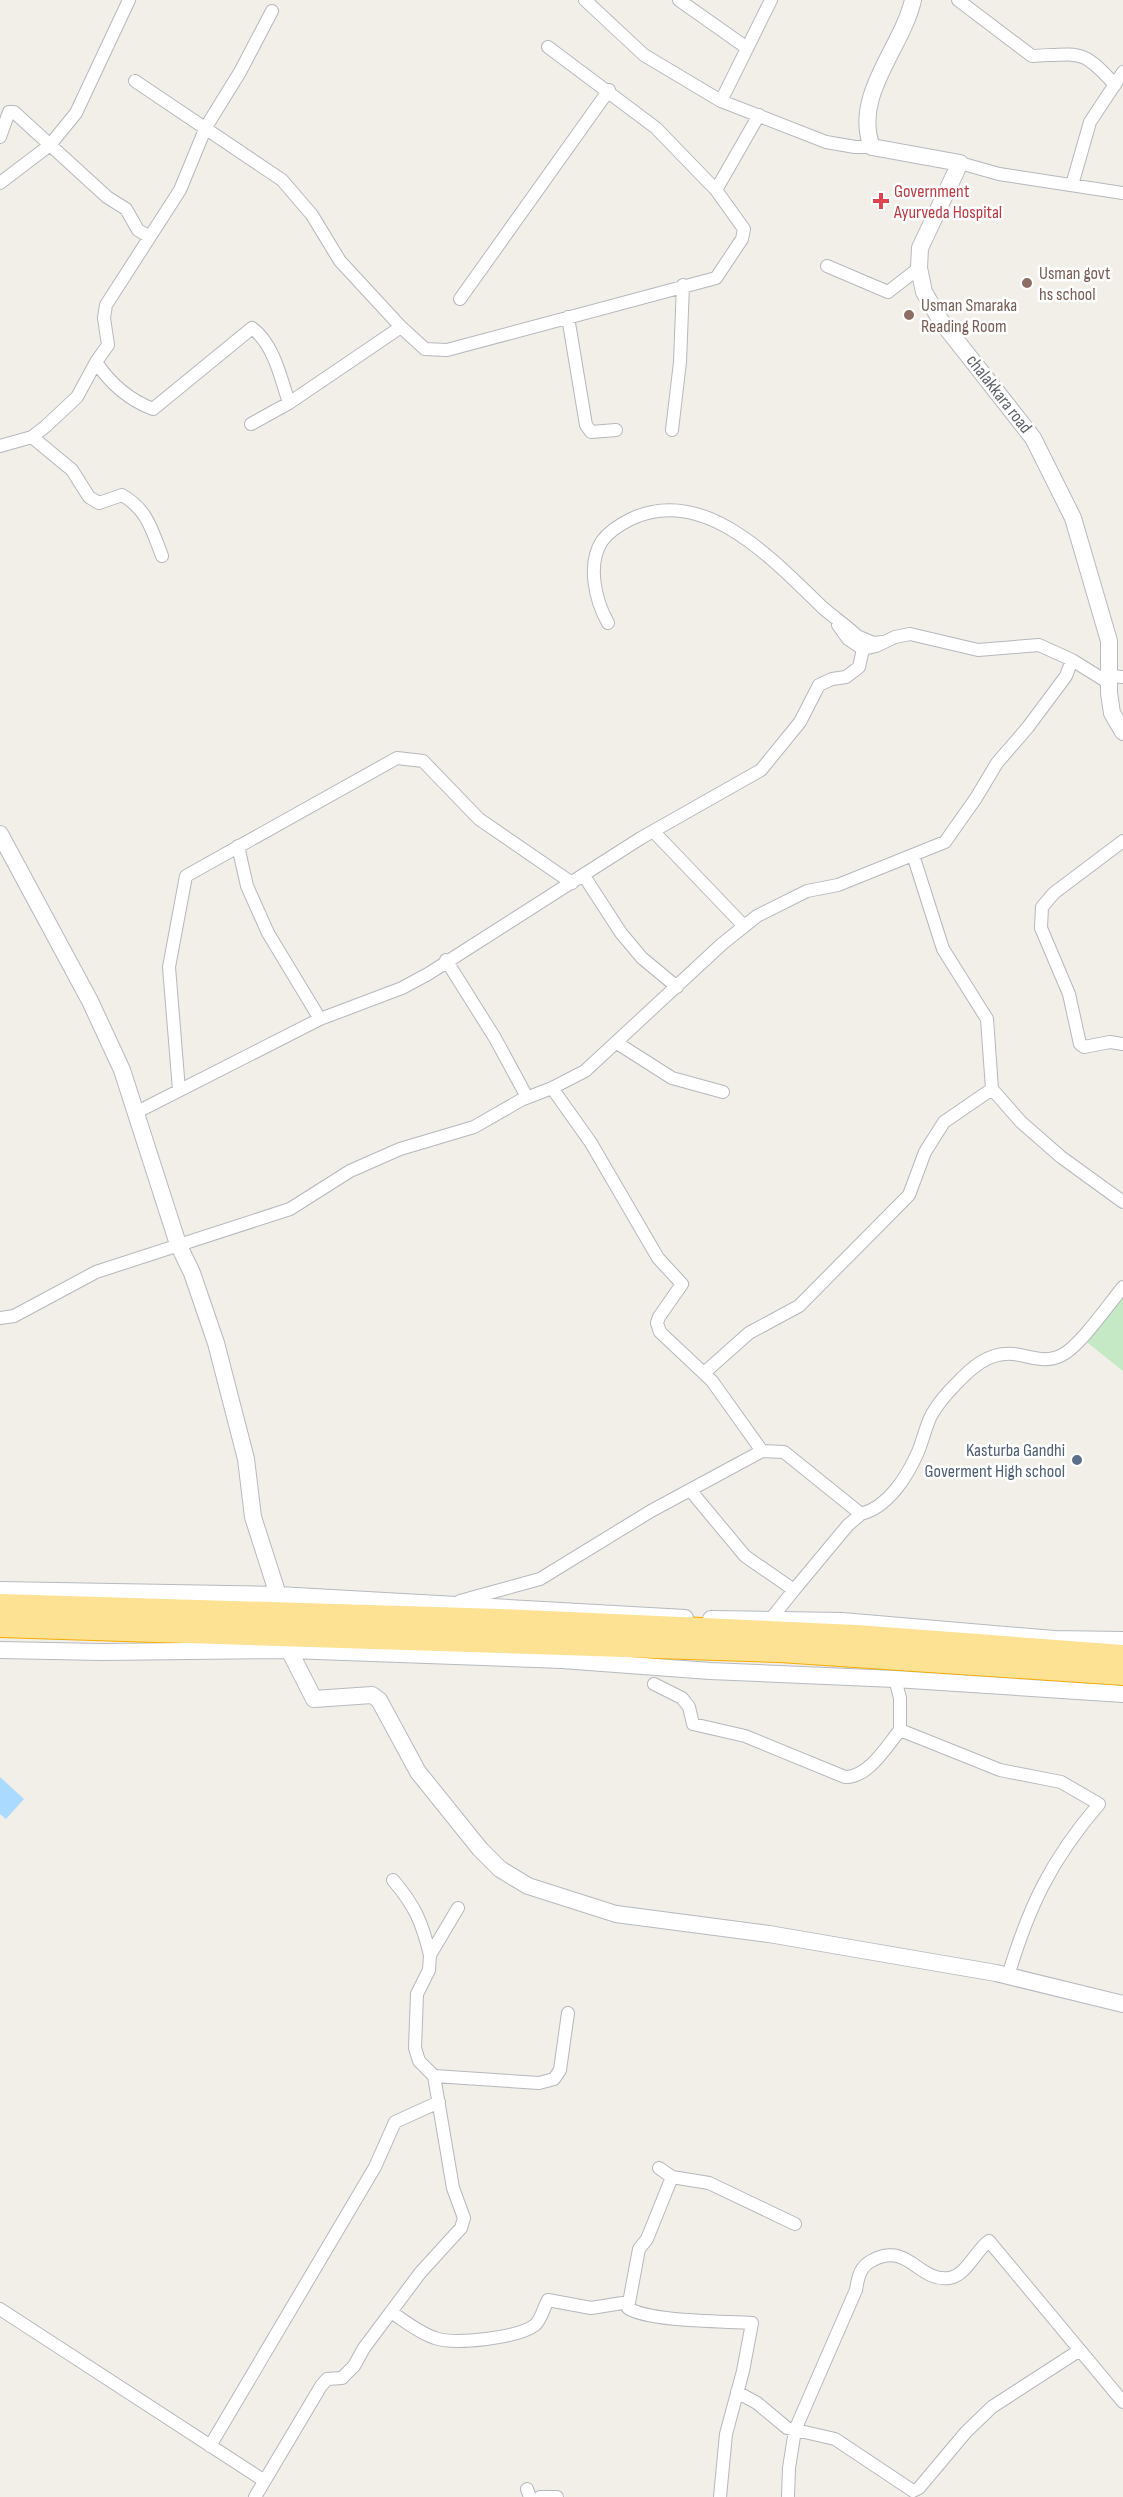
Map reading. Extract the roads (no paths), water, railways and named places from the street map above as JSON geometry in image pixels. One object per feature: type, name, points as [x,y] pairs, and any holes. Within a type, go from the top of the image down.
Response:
[{"type":"highway","points":[[0,1605],[488,1620],[856,1636],[1123,1656]]},
{"type":"highway","points":[[0,1626],[780,1651],[1123,1674]]},
{"type":"main road","points":[[913,0],[870,101],[867,133],[872,147],[960,163]]},
{"type":"main road","name":"chalakkara road","points":[[960,163],[920,248],[919,268],[924,292],[941,321],[1033,438],[1073,518],[1109,641],[1114,679],[1112,713],[1123,732]]},
{"type":"main road","points":[[0,834],[90,1001],[122,1070],[178,1244],[192,1273],[216,1343],[246,1459],[254,1517],[278,1595]]},
{"type":"main road","points":[[0,1590],[278,1595],[452,1603],[696,1619],[842,1621],[1054,1639],[1123,1640]]},
{"type":"main road","points":[[0,1650],[102,1652],[289,1650],[562,1659],[710,1671],[895,1679],[1123,1694]]},
{"type":"main road","points":[[289,1650],[314,1699],[366,1693],[379,1700],[418,1772],[480,1849],[500,1869],[528,1886],[616,1914],[769,1934],[1008,1976],[1123,2004]]},
{"type":"street","points":[[0,183],[50,145],[76,113],[129,0]]},
{"type":"street","points":[[585,0],[644,55],[721,101],[826,142],[855,147],[872,147]]},
{"type":"street","points":[[679,0],[747,48]]},
{"type":"street","points":[[721,101],[771,0]]},
{"type":"street","points":[[958,0],[1032,56],[1066,54],[1088,57],[1116,85]]},
{"type":"street","points":[[0,446],[32,437],[77,397],[108,345],[104,318],[106,305],[148,236],[180,190],[206,127],[240,72],[272,12]]},
{"type":"street","points":[[135,81],[266,167],[300,199],[340,261],[401,327],[425,349],[447,350],[716,278],[742,239],[744,229],[716,190],[656,128],[609,90],[548,47]]},
{"type":"street","points":[[1072,185],[1090,122],[1123,72]]},
{"type":"street","points":[[460,299],[609,90]]},
{"type":"street","points":[[0,136],[9,112],[14,112],[107,197],[126,209],[138,230],[148,236]]},
{"type":"street","points":[[716,190],[759,115]]},
{"type":"street","points":[[960,163],[999,174],[1123,193]]},
{"type":"street","points":[[828,266],[888,291],[919,268]]},
{"type":"street","points":[[672,430],[680,362],[683,285]]},
{"type":"street","points":[[567,317],[586,425],[591,432],[616,430]]},
{"type":"street","points":[[251,424],[289,403],[401,327]]},
{"type":"street","points":[[96,362],[106,377],[116,386],[140,404],[153,409],[252,328],[273,357],[289,403]]},
{"type":"street","points":[[32,437],[72,470],[89,497],[99,503],[122,495],[135,503],[147,515],[162,556]]},
{"type":"street","points":[[608,623],[601,611],[593,564],[598,548],[644,513],[693,513],[716,520],[736,531],[832,617],[862,639],[873,643],[910,634],[978,650],[1039,645],[1114,679]]},
{"type":"street","points":[[832,617],[848,639],[863,649],[882,642]]},
{"type":"street","points":[[135,1113],[320,1019],[402,988],[428,974],[446,960],[653,831],[761,770],[800,722],[819,686],[832,679],[846,676],[859,667],[863,649]]},
{"type":"street","points":[[0,1318],[14,1316],[96,1272],[290,1209],[350,1171],[400,1149],[474,1127],[527,1097],[552,1088],[585,1071],[757,916],[807,891],[838,885],[945,842],[997,763],[1066,676],[1072,660]]},
{"type":"street","points":[[179,1090],[169,967],[186,876],[397,758],[423,761],[478,819],[572,883]]},
{"type":"street","points":[[653,831],[744,926]]},
{"type":"street","points":[[1123,841],[1054,893],[1042,907],[1041,928],[1069,994],[1080,1044],[1084,1047],[1110,1042],[1123,1044]]},
{"type":"street","points":[[238,846],[247,886],[268,933],[320,1019]]},
{"type":"street","points":[[913,855],[943,949],[987,1018],[992,1089],[1021,1122],[1061,1157],[1123,1202]]},
{"type":"street","points":[[584,876],[621,933],[642,958],[677,987]]},
{"type":"street","points":[[446,960],[495,1038],[527,1097]]},
{"type":"street","points":[[617,1043],[672,1078],[723,1092]]},
{"type":"street","points":[[552,1088],[591,1143],[658,1258],[682,1284],[657,1323],[660,1332],[704,1373],[762,1451]]},
{"type":"street","points":[[704,1373],[748,1333],[799,1306],[909,1195],[924,1152],[944,1122],[992,1089]]},
{"type":"street","points":[[770,1620],[848,1525],[861,1514],[881,1505],[892,1495],[917,1455],[932,1414],[953,1387],[978,1362],[1003,1355],[1048,1359],[1063,1355],[1077,1343],[1123,1287]]},
{"type":"street","points":[[452,1603],[540,1579],[612,1534],[762,1451],[784,1452],[861,1514]]},
{"type":"street","points":[[690,1490],[745,1556],[794,1590]]},
{"type":"street","points":[[654,1684],[682,1698],[689,1707],[693,1724],[745,1736],[845,1777],[853,1777],[869,1767],[900,1730],[900,1698],[895,1679]]},
{"type":"street","points":[[900,1730],[1000,1770],[1061,1782],[1099,1804],[1053,1864],[1022,1933],[1008,1976]]},
{"type":"street","points":[[255,2497],[263,2480],[321,2386],[327,2379],[342,2378],[354,2366],[420,2273],[461,2229],[464,2218],[453,2188],[434,2076],[419,2061],[415,2048],[417,1994],[429,1970],[430,1955],[422,1922],[412,1903],[393,1880]]},
{"type":"street","points":[[430,1955],[458,1908]]},
{"type":"street","points":[[434,2076],[539,2083],[554,2079],[560,2070],[568,2013]]},
{"type":"street","points":[[210,2446],[375,2167],[395,2122],[439,2102]]},
{"type":"street","points":[[659,2168],[672,2177],[709,2183],[795,2224]]},
{"type":"street","points":[[672,2177],[648,2240],[639,2249],[628,2308],[635,2312],[752,2323],[726,2434],[720,2497]]},
{"type":"street","points":[[788,2497],[789,2468],[795,2430],[856,2290],[858,2275],[866,2264],[893,2253],[902,2255],[936,2276],[949,2278],[958,2275],[980,2247],[989,2241],[1123,2402]]},
{"type":"street","points":[[391,2312],[420,2331],[435,2338],[451,2341],[496,2337],[526,2329],[537,2324],[548,2300],[591,2308],[629,2302]]},
{"type":"street","points":[[0,2309],[263,2480]]},
{"type":"street","points":[[737,2392],[757,2403],[774,2420],[795,2430],[835,2439],[913,2491],[919,2488],[966,2432],[992,2407],[1080,2350]]},
{"type":"street","points":[[540,2497],[557,2497]]},
{"type":"water","points":[[0,1777],[24,1799],[6,1819],[0,1814]]},
{"type":"place","name":"Government Ayurveda Hospital","points":[[881,201]]},
{"type":"place","name":"Usman govt hs school","points":[[1027,283]]},
{"type":"place","name":"Usman Smaraka Reading Room","points":[[909,315]]},
{"type":"place","name":"Kasturba Gandhi Goverment High school","points":[[1077,1460]]}]
